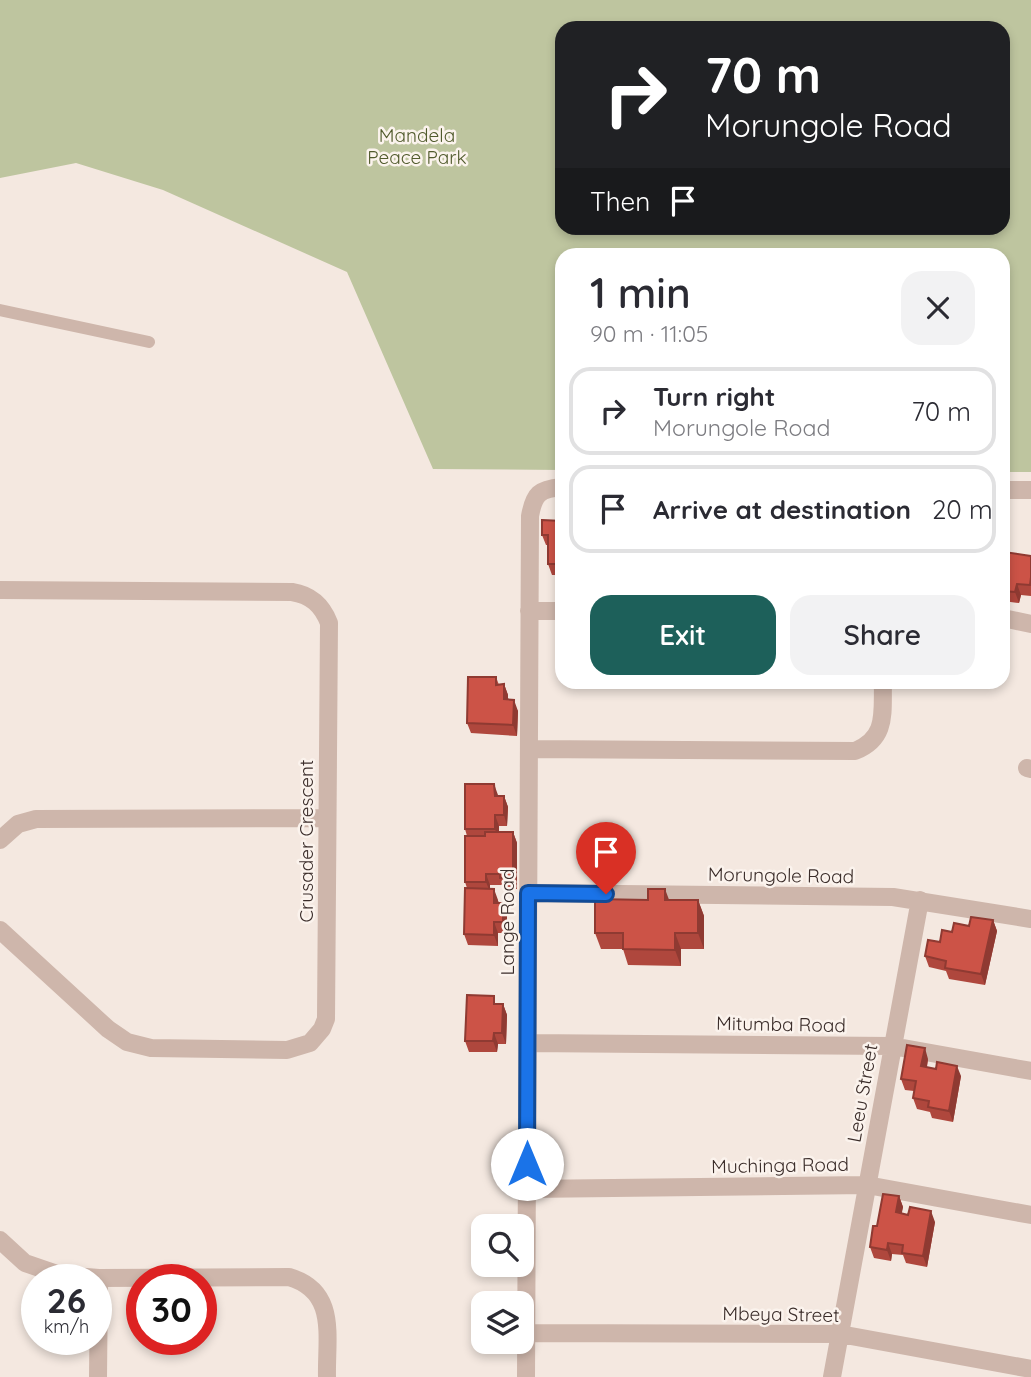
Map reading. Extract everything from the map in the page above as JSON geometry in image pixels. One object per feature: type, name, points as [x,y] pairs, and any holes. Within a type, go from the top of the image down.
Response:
[{"type":"street","name":"Lange Road","points":[[526,1291],[530,516],[532,503],[538,494],[555,488]]},
{"type":"street","points":[[1010,490],[1031,490]]},
{"type":"street","name":"Crusader Crescent","points":[[0,590],[292,592],[309,597],[324,612],[329,623],[326,1019],[317,1036],[299,1048],[288,1050],[151,1048],[127,1042],[108,1030],[0,930]]},
{"type":"street","points":[[529,611],[555,611]]},
{"type":"street","points":[[1010,620],[1031,624]]},
{"type":"street","points":[[529,748],[855,751],[865,747],[879,731],[883,689]]},
{"type":"street","points":[[0,840],[18,824],[36,819],[327,818]]},
{"type":"street","name":"Morungole Road","points":[[528,893],[893,897],[1031,919]]},
{"type":"street","name":"Leeu Street","points":[[832,1377],[920,900]]},
{"type":"street","name":"Mitumba Road","points":[[528,1042],[892,1046],[1031,1071]]},
{"type":"street","name":"Muchinga Road","points":[[527,1189],[867,1185],[1031,1215]]},
{"type":"street","points":[[0,1240],[28,1264]]},
{"type":"street","points":[[112,1278],[289,1277],[299,1280],[315,1290],[325,1306],[327,1377]]},
{"type":"street","name":"Mbeya Street","points":[[534,1333],[840,1334],[1031,1369]]},
{"type":"street","name":"Lange Road","points":[[526,1354],[526,1377]]},
{"type":"street","points":[[98,1355],[98,1377]]},
{"type":"lane","points":[[0,310],[149,342]]},
{"type":"green space","name":"Mandela Peace Park","points":[[0,0],[1031,0],[1031,472],[1010,472],[1010,248],[555,248],[555,470],[433,469],[347,272],[163,190],[76,163],[0,178]]},
{"type":"building","points":[[542,520],[555,521],[555,564],[548,564],[548,535],[542,535]]},
{"type":"building","points":[[1010,553],[1031,556],[1030,585],[1017,584],[1015,592],[1010,592]]},
{"type":"building","points":[[468,677],[496,677],[496,685],[504,684],[504,699],[514,700],[513,725],[467,723]]},
{"type":"building","points":[[465,784],[494,784],[495,796],[504,796],[504,815],[495,815],[495,829],[465,829]]},
{"type":"building","points":[[485,832],[513,832],[513,878],[486,874],[486,882],[465,882],[465,836],[485,836]]},
{"type":"building","points":[[465,888],[494,889],[494,903],[503,903],[503,922],[494,922],[494,935],[464,934]]},
{"type":"building","points":[[648,889],[665,889],[665,900],[698,900],[698,933],[675,933],[675,950],[623,949],[623,933],[595,933],[595,899],[648,900]]},
{"type":"building","points":[[971,917],[993,920],[981,974],[945,968],[946,961],[925,956],[928,940],[940,942],[942,930],[952,932],[954,923],[969,926]]},
{"type":"building","points":[[467,995],[494,996],[494,1004],[503,1004],[502,1033],[494,1033],[493,1041],[465,1041]]},
{"type":"building","points":[[907,1045],[925,1048],[921,1066],[936,1069],[937,1062],[957,1066],[949,1111],[928,1107],[929,1101],[913,1098],[916,1081],[901,1079]]},
{"type":"building","points":[[883,1194],[899,1196],[896,1212],[908,1215],[910,1207],[931,1211],[923,1256],[902,1253],[903,1245],[888,1243],[887,1250],[870,1247]]},
{"type":"route","points":[[527,1164],[528,893],[606,894]]}]
